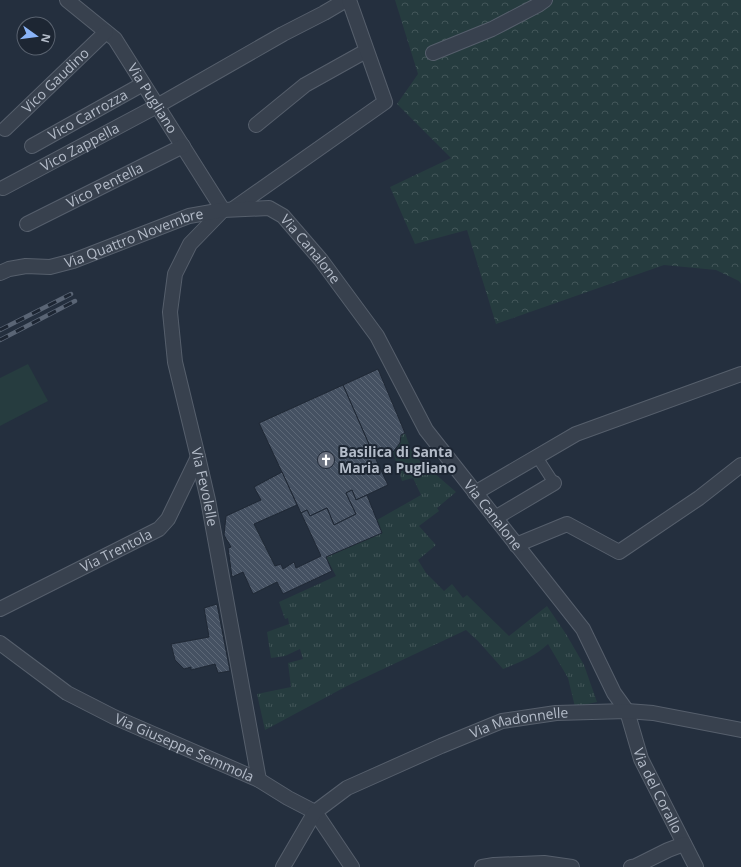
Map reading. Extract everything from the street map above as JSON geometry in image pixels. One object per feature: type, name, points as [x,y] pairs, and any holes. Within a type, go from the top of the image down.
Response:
[{"type":"street","name":"Via Pugliano","points":[[67,0],[115,39],[183,146],[228,210]]},
{"type":"street","points":[[256,125],[305,85],[366,51],[348,0]]},
{"type":"street","name":"Vico Zappella","points":[[3,188],[157,106],[276,38],[348,0]]},
{"type":"street","points":[[434,54],[492,29],[545,0]]},
{"type":"street","name":"Vico Gaudino","points":[[5,129],[106,32]]},
{"type":"street","name":"Via Fevolelle","points":[[259,780],[209,508],[175,362],[170,312],[175,274],[190,244],[228,210],[385,102],[366,51]]},
{"type":"street","name":"Vico Carrozza","points":[[32,146],[144,84]]},
{"type":"street","name":"Vico Pentella","points":[[27,224],[183,146]]},
{"type":"street","name":"Via Quattro Novembre","points":[[0,273],[9,269],[26,266],[50,267],[73,261],[188,216],[228,210],[269,208]]},
{"type":"street","name":"Via Canalone","points":[[269,208],[284,216],[321,260],[377,336],[426,430],[583,629],[614,693],[627,711]]},
{"type":"street","points":[[475,493],[576,434],[741,374]]},
{"type":"street","name":"Via Trentola","points":[[0,609],[159,529],[168,519],[198,457]]},
{"type":"street","points":[[495,518],[554,483],[537,457]]},
{"type":"street","points":[[516,545],[567,524],[619,552],[699,498],[741,465]]},
{"type":"street","name":"Via Giuseppe Semmola","points":[[0,643],[67,694],[114,717],[259,780],[288,798],[315,812],[352,867]]},
{"type":"street","name":"Via Madonnelle","points":[[315,812],[347,788],[502,721],[556,713],[627,711],[653,713],[741,730]]},
{"type":"street","name":"Via del Corallo","points":[[627,711],[641,759],[696,867]]},
{"type":"street","points":[[283,867],[315,812]]},
{"type":"street","points":[[631,867],[684,844]]},
{"type":"street","points":[[482,867],[494,865],[544,863],[572,867]]},
{"type":"green space","points":[[395,0],[741,0],[741,284],[739,281],[716,270],[664,265],[496,324],[467,230],[415,244],[390,187],[451,158],[397,104],[418,74]]},
{"type":"green space","points":[[28,364],[48,401],[0,426],[0,378]]},
{"type":"green space","points":[[405,433],[411,450],[418,459],[456,492],[437,508],[439,511],[419,526],[436,545],[418,560],[426,573],[444,591],[452,584],[463,598],[467,595],[509,636],[547,606],[566,634],[584,665],[597,702],[575,707],[568,678],[548,644],[532,656],[503,669],[466,630],[347,686],[265,730],[257,694],[291,687],[288,663],[303,659],[300,649],[285,656],[271,658],[267,632],[289,624],[288,618],[285,619],[279,602],[336,576],[326,557],[382,533],[377,520],[421,495],[413,478],[402,481],[393,452],[400,443],[401,435]]},
{"type":"building","points":[[378,369],[405,433],[401,435],[400,443],[393,452],[382,452],[374,447],[371,449],[343,385]]},
{"type":"building","name":"Basilica di Santa Maria a Pugliano","points":[[343,385],[388,485],[356,500],[352,490],[346,493],[356,514],[334,525],[327,508],[310,516],[307,510],[301,513],[259,423]]},
{"type":"building","points":[[282,472],[297,505],[254,524],[275,566],[281,564],[283,569],[294,562],[296,568],[321,556],[301,513],[307,510],[310,516],[327,508],[334,525],[356,514],[346,493],[352,490],[356,500],[367,495],[382,533],[326,557],[332,571],[283,594],[277,582],[253,594],[243,572],[232,577],[228,548],[231,547],[224,535],[226,516],[261,500],[254,487]]},
{"type":"building","points":[[217,604],[230,671],[218,673],[215,664],[191,670],[191,667],[184,669],[175,660],[171,644],[209,637],[204,608]]},
{"type":"railway","points":[[0,330],[71,294]]},
{"type":"railway","points":[[0,340],[75,301]]},
{"type":"place","name":"Basilica di Santa Maria a Pugliano","points":[[326,460]]}]
